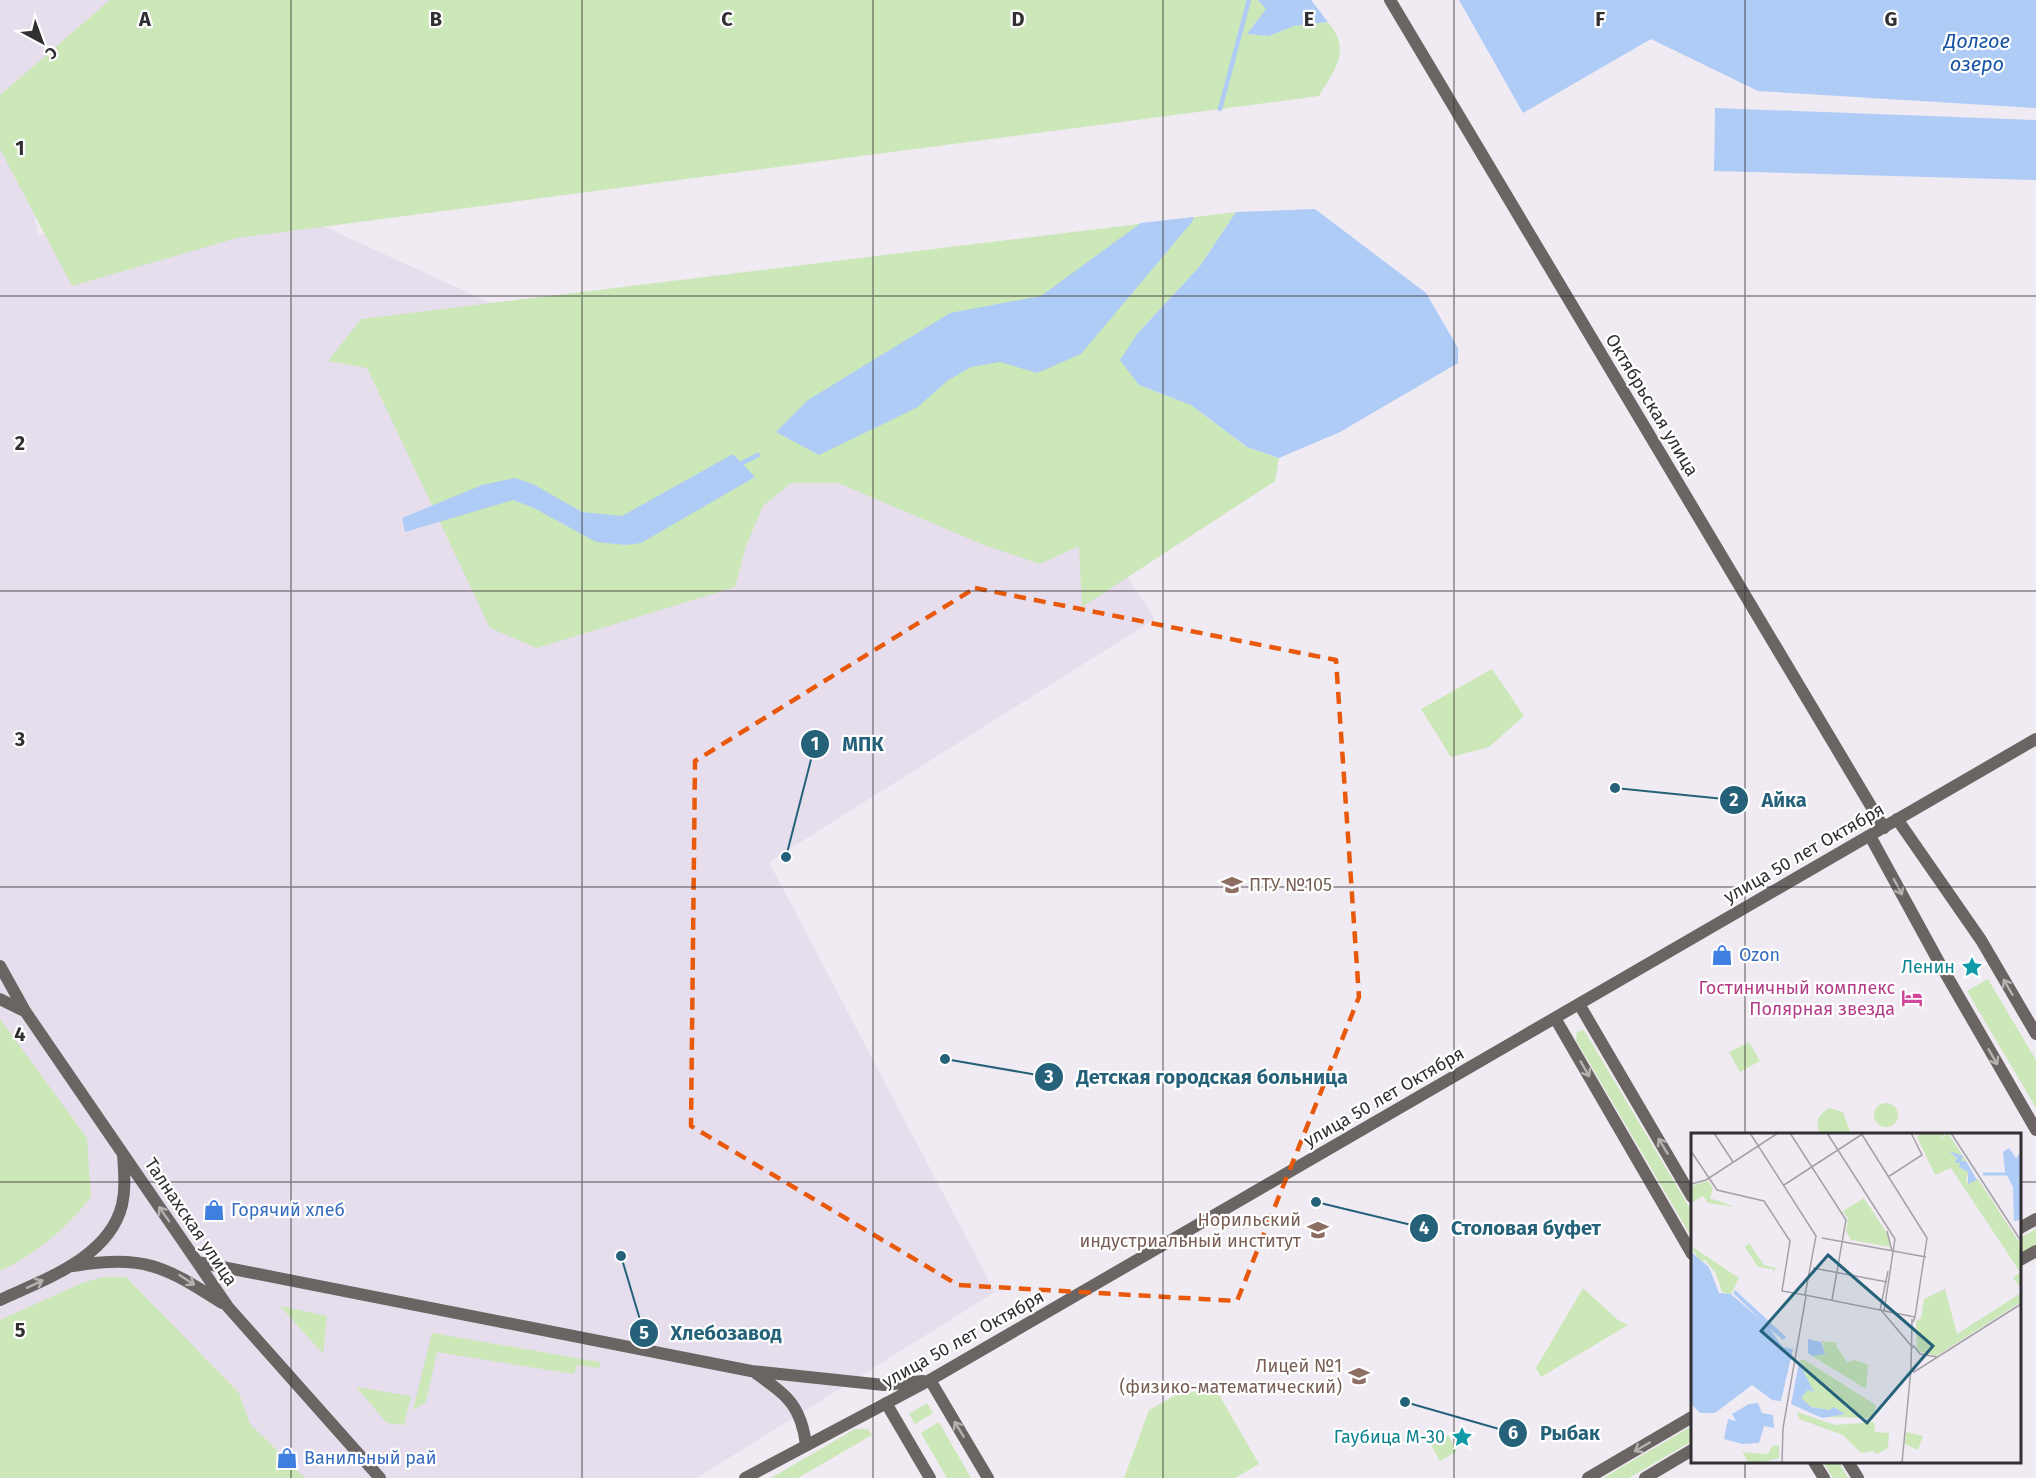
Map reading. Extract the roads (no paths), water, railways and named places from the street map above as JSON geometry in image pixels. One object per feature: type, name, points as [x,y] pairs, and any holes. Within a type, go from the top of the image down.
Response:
[{"type":"main road","name":"Октябрьская улица","points":[[1390,0],[1884,828]]},
{"type":"main road","name":"улица 50 лет Октября","points":[[745,1478],[930,1380],[2036,739]]},
{"type":"main road","points":[[1897,819],[1981,940],[2036,1034]]},
{"type":"main road","points":[[1870,836],[1940,964],[2036,1130]]},
{"type":"main road","name":"Талнахская улица","points":[[0,966],[16,991],[25,1011],[228,1307],[380,1478]]},
{"type":"main road","points":[[0,999],[11,1002],[25,1011]]},
{"type":"main road","points":[[1579,1004],[1691,1195]]},
{"type":"main road","points":[[1555,1018],[1691,1252]]},
{"type":"main road","points":[[0,1300],[70,1267],[99,1243],[114,1225],[122,1206],[125,1184],[123,1153]]},
{"type":"main road","points":[[2021,1227],[2036,1219]]},
{"type":"main road","points":[[2021,1259],[2036,1251]]},
{"type":"main road","points":[[70,1267],[130,1260],[153,1264],[178,1274],[228,1307]]},
{"type":"main road","points":[[197,1262],[751,1371],[884,1385],[930,1380],[988,1478]]},
{"type":"main road","points":[[751,1371],[782,1392],[795,1405],[804,1425],[806,1445]]},
{"type":"main road","points":[[886,1403],[930,1478]]},
{"type":"main road","points":[[1588,1478],[1691,1419]]},
{"type":"main road","points":[[1645,1478],[1691,1451]]},
{"type":"main road","points":[[1815,1463],[1824,1478]]},
{"type":"main road","points":[[1849,1463],[1858,1478]]},
{"type":"water","points":[[1258,0],[1311,0],[1328,22],[1294,26],[1269,36],[1247,34],[1266,9]]},
{"type":"water","name":"Долгое озеро","points":[[1459,0],[2036,0],[2036,108],[1758,91],[1651,39],[1523,113]]},
{"type":"water","points":[[1715,108],[2036,120],[2036,180],[1714,171]]},
{"type":"water","points":[[1315,209],[1426,293],[1458,348],[1458,363],[1340,432],[1279,458],[1247,447],[1191,405],[1139,385],[1120,360],[1137,334],[1200,266],[1236,212]]},
{"type":"water","points":[[1194,217],[1081,354],[1037,373],[1000,362],[971,367],[947,381],[918,407],[819,455],[776,432],[808,400],[950,313],[1041,296],[1141,223]]},
{"type":"water","points":[[733,454],[755,477],[641,543],[626,545],[596,542],[534,508],[513,500],[405,532],[402,518],[482,485],[515,478],[533,484],[582,512],[622,516]]},
{"type":"waterway","points":[[1220,109],[1249,0]]},
{"type":"waterway","points":[[738,465],[758,455]]},
{"type":"place","name":"Айка","points":[[1615,788]]},
{"type":"place","name":"МПК","points":[[786,857]]},
{"type":"place","name":"ПТУ №105","points":[[1232,885]]},
{"type":"place","name":"Ozon","points":[[1722,955]]},
{"type":"place","name":"Ленин","points":[[1972,967]]},
{"type":"place","name":"Гостиничный комплекс Полярная звезда","points":[[1912,998]]},
{"type":"place","name":"Детская городская больница","points":[[945,1059]]},
{"type":"place","name":"Столовая буфет","points":[[1316,1202]]},
{"type":"place","name":"Горячий хлеб","points":[[214,1210]]},
{"type":"place","name":"Норильский индустриальный институт","points":[[1318,1230]]},
{"type":"place","name":"Хлебозавод","points":[[621,1256]]},
{"type":"place","name":"Лицей №1 (физико-математический)","points":[[1359,1376]]},
{"type":"place","name":"Рыбак","points":[[1405,1402]]},
{"type":"place","name":"Гаубица М-30","points":[[1462,1437]]},
{"type":"place","name":"Ванильный рай","points":[[287,1458]]}]
